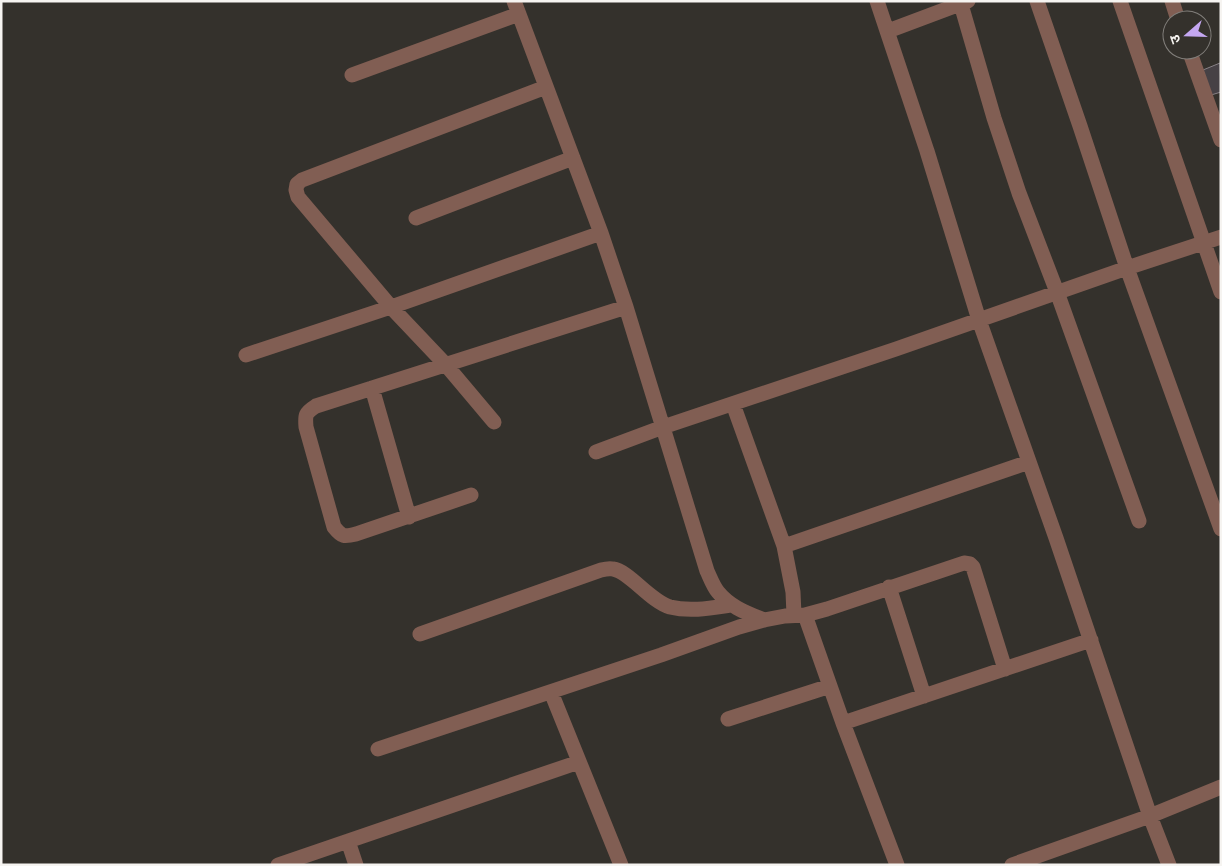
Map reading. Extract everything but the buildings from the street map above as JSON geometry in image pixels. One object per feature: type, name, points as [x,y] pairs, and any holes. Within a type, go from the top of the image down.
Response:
[{"type":"street","points":[[878,1],[979,320],[1056,538],[1150,816],[1169,865]]},
{"type":"street","points":[[1037,1],[1126,268],[1221,529]]},
{"type":"street","points":[[1120,1],[1221,292]]},
{"type":"street","points":[[888,31],[963,2],[994,118],[1019,193],[1057,292],[1139,521]]},
{"type":"street","points":[[352,75],[517,7],[601,233],[626,307],[707,571],[717,591],[731,605],[764,620]]},
{"type":"street","points":[[1193,60],[1221,140]]},
{"type":"street","points":[[494,422],[446,365],[391,306],[298,197],[296,190],[297,184],[302,180],[546,87]]},
{"type":"street","points":[[416,218],[573,158]]},
{"type":"street","points":[[246,355],[601,233]]},
{"type":"street","points":[[596,452],[663,427],[1221,237]]},
{"type":"street","points":[[471,495],[356,534],[340,535],[334,527],[306,428],[305,416],[316,406],[626,307]]},
{"type":"street","points":[[372,388],[409,516]]},
{"type":"street","points":[[734,404],[784,546],[799,615],[830,686],[897,865]]},
{"type":"street","points":[[784,546],[1029,462]]},
{"type":"street","points":[[378,749],[764,620],[827,609],[964,563],[970,564],[973,568],[1005,669]]},
{"type":"street","points":[[420,634],[601,570],[613,569],[622,572],[648,594],[668,606],[688,610],[731,605]]},
{"type":"street","points":[[890,587],[924,696]]},
{"type":"street","points":[[843,723],[1091,640]]},
{"type":"street","points":[[728,719],[830,686]]},
{"type":"street","points":[[551,692],[621,865]]},
{"type":"street","points":[[278,865],[579,762]]},
{"type":"street","points":[[1012,865],[1150,816],[1221,787]]},
{"type":"street","points":[[348,841],[356,865]]}]
